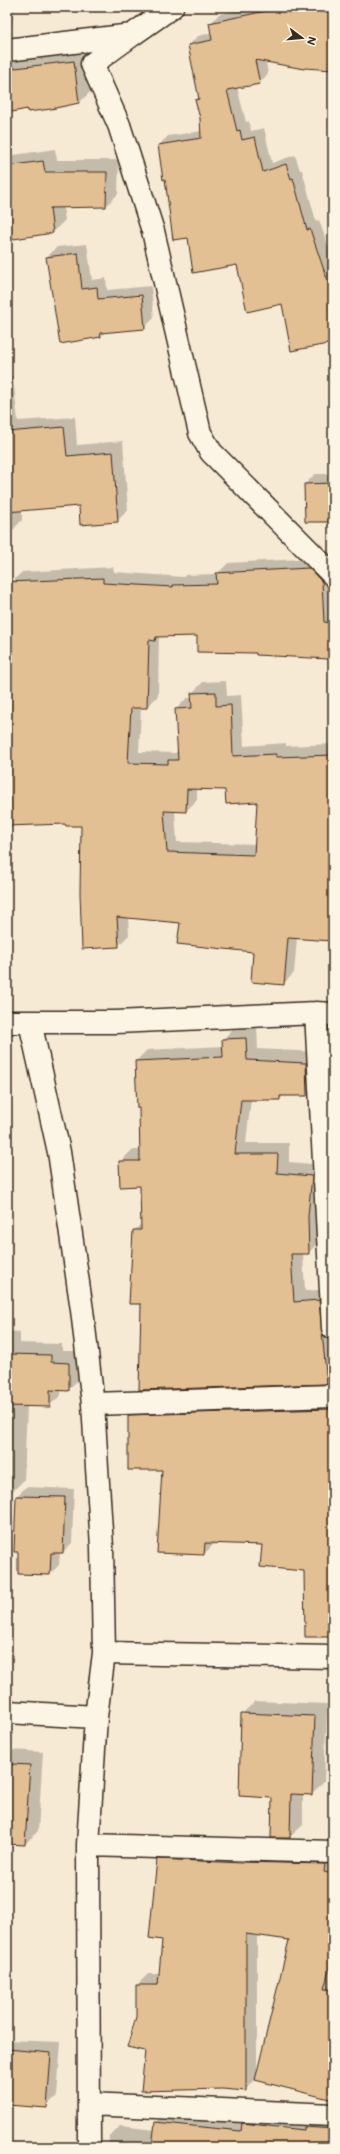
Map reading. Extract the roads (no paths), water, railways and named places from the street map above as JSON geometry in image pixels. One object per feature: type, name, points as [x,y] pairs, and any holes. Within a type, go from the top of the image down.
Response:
[{"type":"street","points":[[172,7],[92,64],[119,125],[152,231],[200,433],[211,452],[333,575]]},
{"type":"street","points":[[7,50],[132,35]]},
{"type":"street","points":[[7,1022],[116,1022],[324,1014],[333,1328]]},
{"type":"street","points":[[30,1022],[59,1152],[82,1310],[93,1404],[102,1547],[104,1654],[96,1717],[88,1845],[90,2147]]},
{"type":"street","points":[[93,1404],[333,1396]]},
{"type":"street","points":[[104,1654],[333,1657]]},
{"type":"street","points":[[7,1712],[96,1717]]},
{"type":"street","points":[[88,1845],[333,1852]]},
{"type":"street","points":[[89,2104],[333,2115]]}]
